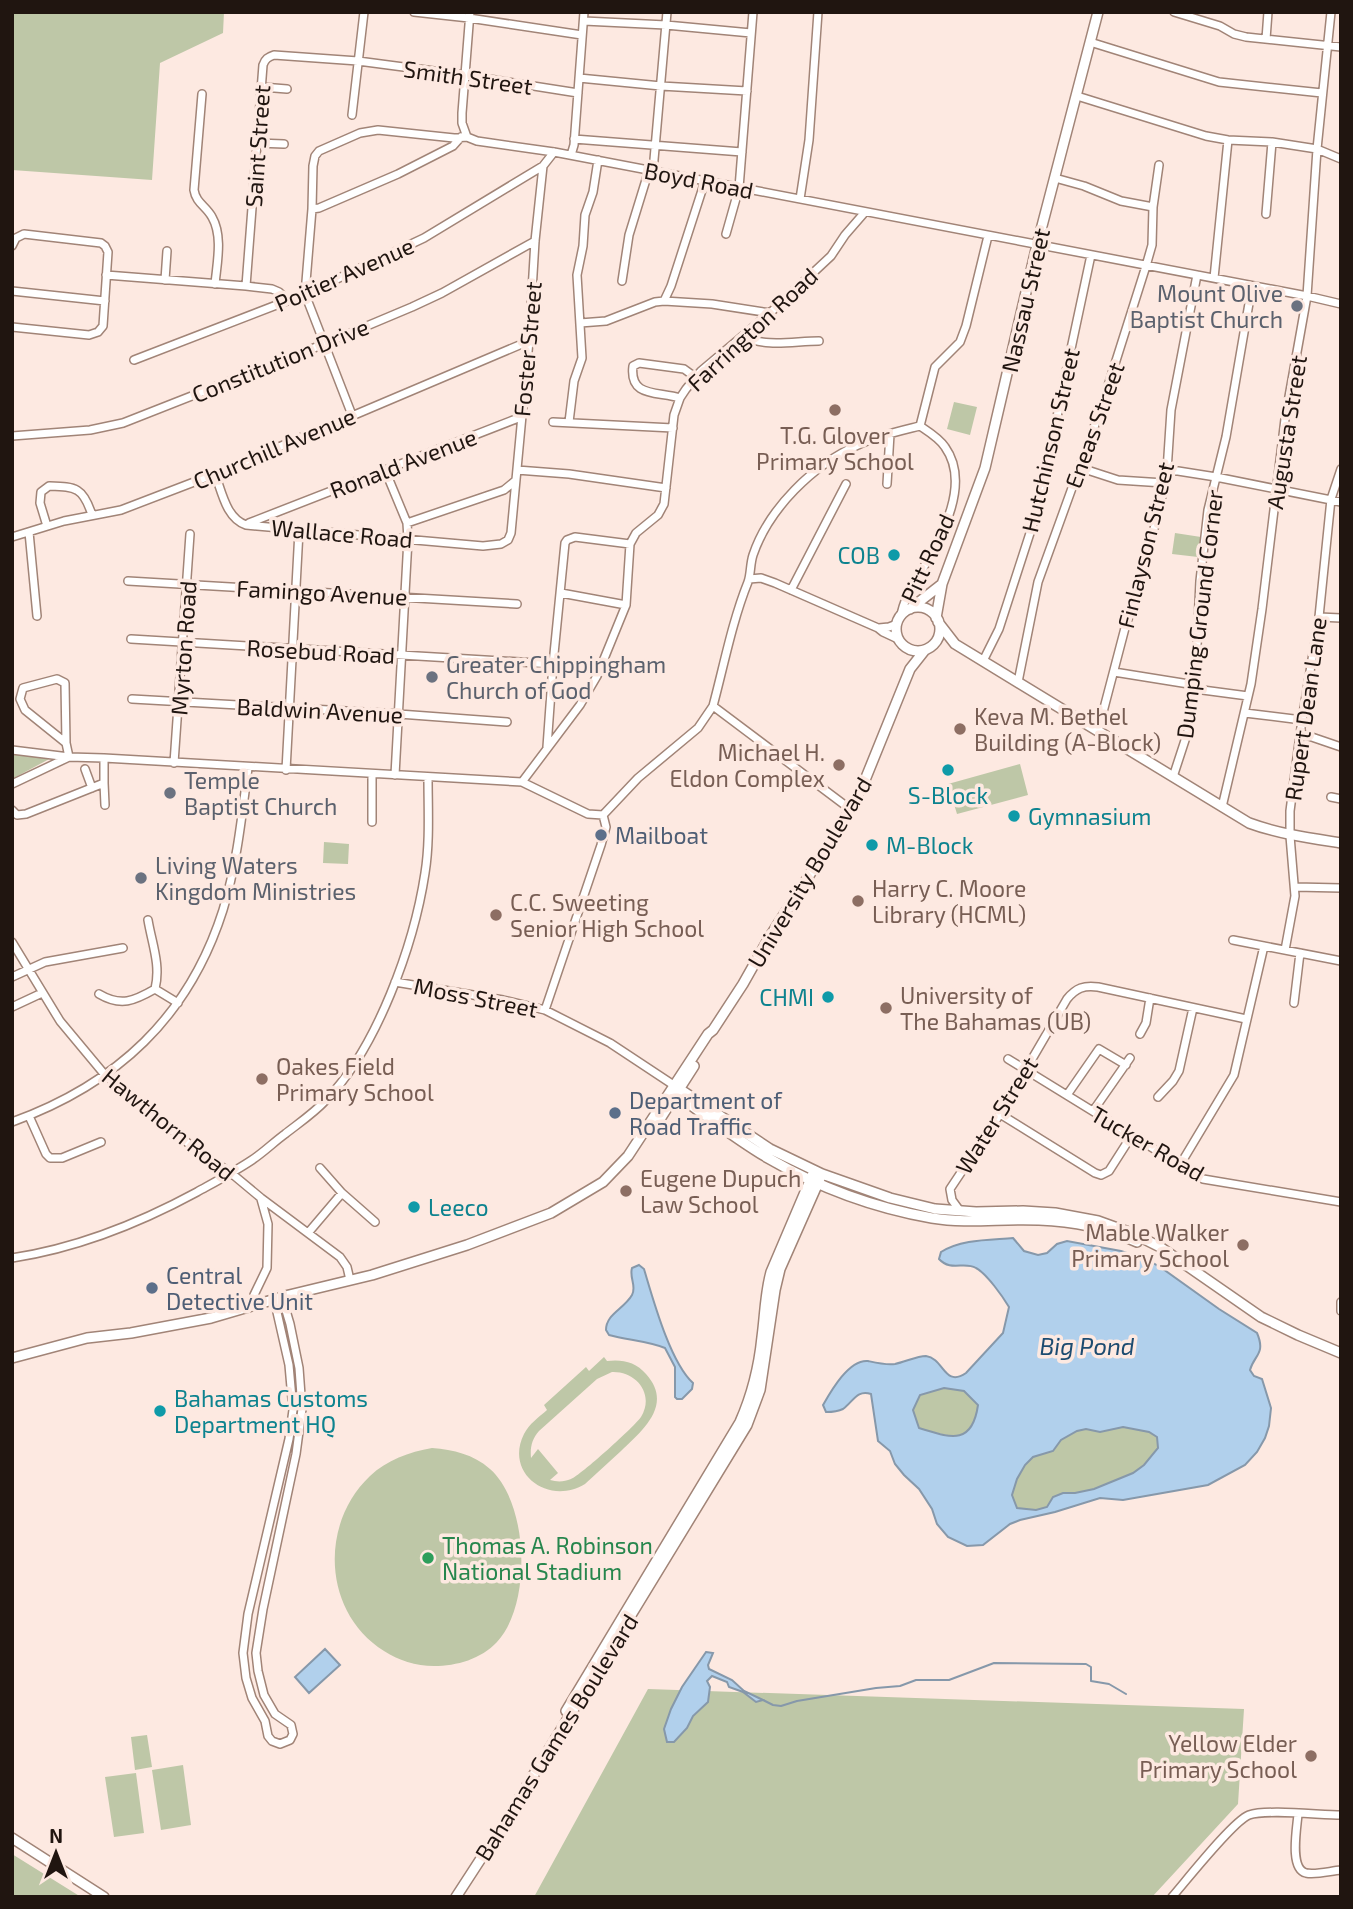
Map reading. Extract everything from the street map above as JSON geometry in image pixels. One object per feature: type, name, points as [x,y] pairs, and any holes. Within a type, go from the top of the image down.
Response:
[{"type":"main road","name":"Nassau Street","points":[[937,620],[942,584],[985,468],[1037,245],[1098,12]]},
{"type":"main road","points":[[937,620],[939,632],[936,641],[925,650],[908,649],[898,639],[896,632],[902,617],[942,584]]},
{"type":"main road","points":[[902,617],[922,608],[929,611],[955,644],[1250,823],[1290,836],[1341,843]]},
{"type":"main road","points":[[936,641],[955,644]]},
{"type":"main road","name":"University Boulevard","points":[[908,649],[909,669]]},
{"type":"main road","name":"University Boulevard","points":[[12,1358],[87,1338],[211,1318],[278,1298],[373,1275],[467,1245],[551,1213],[603,1182],[643,1141],[833,840],[865,780],[909,669],[925,650]]},
{"type":"main road","points":[[676,1090],[770,1149],[818,1172],[890,1198],[916,1205],[960,1211],[1039,1211],[1116,1226],[1152,1242],[1261,1317],[1341,1353]]},
{"type":"main road","points":[[676,1090],[766,1157],[814,1182],[886,1207],[934,1218],[975,1222],[1038,1220],[1079,1223],[1168,1254]]},
{"type":"main road","name":"Bahamas Games Boulevard","points":[[456,1897],[740,1422],[750,1401],[756,1378],[769,1300],[769,1280],[776,1258],[818,1172]]},
{"type":"main road","points":[[12,1838],[104,1897]]},
{"type":"street","points":[[352,115],[364,12]]},
{"type":"street","points":[[414,12],[470,15],[582,35]]},
{"type":"street","points":[[622,281],[629,235],[651,171],[667,12]]},
{"type":"street","points":[[726,234],[739,187],[752,12]]},
{"type":"street","points":[[800,199],[809,140],[818,12]]},
{"type":"street","points":[[1174,12],[1220,26],[1234,34],[1341,47]]},
{"type":"street","points":[[1266,39],[1268,12]]},
{"type":"street","name":"Augusta Street","points":[[1222,807],[1248,696],[1262,609],[1284,419],[1307,296],[1317,149],[1331,12]]},
{"type":"street","points":[[352,415],[305,294],[312,209],[398,174],[453,146],[464,137],[462,113],[470,15]]},
{"type":"street","points":[[571,155],[584,17],[751,33]]},
{"type":"street","points":[[1090,43],[1219,82],[1322,93]]},
{"type":"street","name":"Saint Street","points":[[246,286],[265,60],[274,55],[358,61]]},
{"type":"street","name":"Smith Street","points":[[358,61],[578,93]]},
{"type":"street","points":[[579,78],[747,91]]},
{"type":"street","points":[[262,87],[287,89]]},
{"type":"street","points":[[202,94],[194,190],[197,201],[208,210],[215,222],[218,248],[215,284]]},
{"type":"street","points":[[1077,96],[1206,136],[1317,149],[1341,159]]},
{"type":"street","name":"Boyd Road","points":[[312,209],[315,156],[318,151],[330,145],[360,133],[386,130],[464,137],[598,160],[1341,304]]},
{"type":"street","points":[[574,139],[742,152]]},
{"type":"street","points":[[1214,278],[1228,140]]},
{"type":"street","points":[[1266,214],[1272,142]]},
{"type":"street","points":[[257,143],[284,144]]},
{"type":"street","points":[[543,166],[554,152]]},
{"type":"street","points":[[569,422],[574,381],[582,358],[577,275],[583,246],[585,215],[593,192],[598,160]]},
{"type":"street","name":"Eneas Street","points":[[1018,682],[1038,582],[1101,408],[1152,245],[1153,207],[1160,165]]},
{"type":"street","name":"Foster Street","points":[[501,544],[508,540],[511,533],[543,166]]},
{"type":"street","name":"Poitier Avenue","points":[[134,360],[305,294],[424,238],[543,166]]},
{"type":"street","points":[[1055,178],[1121,201],[1153,207]]},
{"type":"street","points":[[664,301],[705,181]]},
{"type":"street","name":"Farrington Road","points":[[630,544],[636,533],[662,510],[667,488],[674,415],[680,398],[695,377],[831,256],[865,212]]},
{"type":"street","points":[[12,246],[16,237],[24,234],[101,243],[108,252],[103,326],[95,334],[12,327]]},
{"type":"street","points":[[603,816],[638,778],[698,727],[713,706],[742,598],[750,579],[753,556],[774,513],[806,480],[841,453],[861,443],[920,426],[935,367],[960,342],[966,326],[988,236]]},
{"type":"street","name":"Constitution Drive","points":[[12,436],[90,430],[122,423],[324,344],[442,293],[535,242]]},
{"type":"street","points":[[165,280],[167,251]]},
{"type":"street","name":"Hutchinson Street","points":[[983,661],[999,629],[1042,496],[1091,255]]},
{"type":"street","points":[[106,275],[246,286],[279,292],[288,300]]},
{"type":"street","name":"Finlayson Street","points":[[1098,730],[1125,628],[1142,578],[1167,471],[1171,410],[1196,275]]},
{"type":"street","name":"Dumping Ground Corner","points":[[1173,777],[1189,728],[1195,687],[1200,581],[1208,510],[1226,437],[1252,286]]},
{"type":"street","points":[[12,291],[105,301]]},
{"type":"street","points":[[580,323],[606,321],[664,301],[712,304],[770,313]]},
{"type":"street","points":[[743,336],[751,341],[766,343],[819,341]]},
{"type":"street","name":"Churchill Avenue","points":[[12,537],[47,526],[121,510],[215,474],[529,341]]},
{"type":"street","points":[[680,398],[639,388],[633,378],[633,366],[639,363],[681,369],[695,377]]},
{"type":"street","name":"Ronald Avenue","points":[[246,525],[521,417]]},
{"type":"street","points":[[553,422],[673,428]]},
{"type":"street","name":"Pitt Road","points":[[902,617],[902,609],[943,532],[956,487],[949,453],[943,444],[920,426]]},
{"type":"street","points":[[887,484],[890,434]]},
{"type":"street","points":[[1078,467],[1118,480],[1164,483]]},
{"type":"street","name":"Rupert Dean Lane","points":[[1285,950],[1296,896],[1290,811],[1319,617],[1331,499],[1341,469]]},
{"type":"street","points":[[385,470],[407,523],[408,538],[395,775]]},
{"type":"street","points":[[517,470],[569,474],[667,488]]},
{"type":"street","points":[[1167,471],[1216,477],[1341,502]]},
{"type":"street","name":"Wallace Road","points":[[215,474],[232,516],[237,522],[246,525],[483,545],[501,544]]},
{"type":"street","points":[[407,523],[504,490],[515,480]]},
{"type":"street","points":[[791,590],[846,484]]},
{"type":"street","points":[[47,526],[40,499],[41,492],[49,486],[78,490],[84,496],[92,515]]},
{"type":"street","points":[[286,770],[299,531]]},
{"type":"street","points":[[29,532],[37,616]]},
{"type":"street","name":"Myrton Road","points":[[174,762],[190,534]]},
{"type":"street","points":[[522,782],[587,694],[597,676],[626,604],[630,544],[575,537],[567,540],[564,548],[547,748]]},
{"type":"street","points":[[750,579],[767,580],[898,639]]},
{"type":"street","name":"Famingo Avenue","points":[[128,581],[517,604]]},
{"type":"street","points":[[561,593],[626,604]]},
{"type":"street","points":[[878,628],[890,627],[902,617]]},
{"type":"street","points":[[1319,617],[1341,618]]},
{"type":"street","name":"Rosebud Road","points":[[131,639],[553,664]]},
{"type":"street","points":[[1114,672],[1248,696]]},
{"type":"street","points":[[66,743],[25,710],[20,699],[23,688],[57,679],[65,683],[66,743],[69,757]]},
{"type":"street","name":"Baldwin Avenue","points":[[132,699],[507,722]]},
{"type":"street","points":[[713,706],[850,809]]},
{"type":"street","points":[[1245,713],[1302,720]]},
{"type":"street","points":[[1300,733],[1341,746]]},
{"type":"street","points":[[12,750],[69,757],[522,782],[588,814],[603,816]]},
{"type":"street","points":[[12,784],[69,757]]},
{"type":"street","points":[[104,758],[105,806]]},
{"type":"street","points":[[12,1122],[54,1104],[105,1075],[163,1023],[193,981],[223,909],[240,832],[248,768]]},
{"type":"street","points":[[85,769],[92,788]]},
{"type":"street","points":[[372,774],[372,822]]},
{"type":"street","points":[[12,1258],[43,1253],[105,1235],[157,1214],[253,1159],[326,1100],[340,1084],[368,1043],[395,982],[411,931],[425,874],[428,778]]},
{"type":"street","points":[[12,810],[20,815],[104,783]]},
{"type":"street","points":[[1331,797],[1341,799]]},
{"type":"street","points":[[545,1010],[605,834],[606,822],[603,816]]},
{"type":"street","points":[[1296,887],[1341,888]]},
{"type":"street","points":[[148,920],[157,963],[155,989]]},
{"type":"street","points":[[1233,940],[1341,961]]},
{"type":"street","name":"Hawthorn Road","points":[[12,942],[60,1021],[105,1075],[191,1146],[231,1173],[340,1257],[347,1267],[350,1280]]},
{"type":"street","points":[[1180,1165],[1234,1075],[1264,946]]},
{"type":"street","points":[[12,977],[45,962],[122,948]]},
{"type":"street","points":[[1294,1003],[1300,953]]},
{"type":"street","name":"Moss Street","points":[[395,982],[503,1000],[545,1010],[601,1038],[676,1090]]},
{"type":"street","name":"Water Street","points":[[960,1211],[952,1200],[950,1189],[1000,1114],[1067,999],[1075,990],[1092,986],[1246,1019]]},
{"type":"street","points":[[155,989],[178,1003]]},
{"type":"street","points":[[99,994],[122,1002],[133,1000],[155,989]]},
{"type":"street","points":[[12,1007],[42,993]]},
{"type":"street","points":[[1140,1034],[1146,1023],[1150,998]]},
{"type":"street","points":[[1158,1097],[1179,1071],[1193,1008]]},
{"type":"street","points":[[1067,1095],[1101,1045],[1128,1062],[1093,1111]]},
{"type":"street","name":"Tucker Road","points":[[1008,1059],[1203,1179],[1341,1202]]},
{"type":"street","points":[[1000,1114],[1099,1175],[1108,1173],[1132,1135]]},
{"type":"street","points":[[29,1116],[50,1158],[62,1158],[101,1142]]},
{"type":"street","points":[[320,1168],[342,1193],[375,1222]]},
{"type":"street","points":[[308,1233],[342,1193]]},
{"type":"street","points":[[254,1295],[267,1268],[268,1224],[261,1198]]},
{"type":"street","points":[[278,1298],[289,1319],[299,1368],[302,1409],[296,1454],[257,1646],[258,1671],[267,1699],[275,1714],[289,1723],[293,1731],[290,1740],[280,1744],[268,1736],[266,1723],[252,1698],[243,1653],[245,1628],[289,1439],[293,1410],[278,1298]]},
{"type":"street","points":[[1341,1302],[1341,1311]]},
{"type":"street","points":[[1298,1814],[1298,1868],[1309,1873],[1341,1870]]},
{"type":"street","points":[[1172,1897],[1233,1828],[1250,1815],[1341,1815]]},
{"type":"green space","points":[[12,12],[224,12],[223,33],[160,63],[152,180],[12,170]]},
{"type":"green space","points":[[954,402],[977,407],[970,435],[947,429]]},
{"type":"green space","points":[[1175,533],[1201,537],[1198,557],[1172,554]]},
{"type":"green space","points":[[12,754],[53,757],[12,779]]},
{"type":"green space","points":[[1020,764],[1028,795],[957,814],[948,784]]},
{"type":"green space","points":[[324,842],[349,844],[348,864],[323,863]]},
{"type":"green space","points":[[604,1357],[607,1361],[618,1360],[633,1364],[646,1374],[654,1385],[656,1407],[638,1435],[585,1484],[571,1490],[545,1488],[525,1473],[520,1462],[519,1449],[524,1434],[547,1410],[544,1405],[586,1367],[589,1371]],"holes":[[[612,1372],[629,1375],[644,1392],[646,1400],[641,1417],[608,1450],[576,1476],[563,1481],[550,1480],[558,1473],[538,1449],[531,1458],[532,1443],[537,1434],[597,1379]]]},
{"type":"green space","points":[[944,1388],[964,1391],[978,1405],[975,1418],[964,1433],[940,1434],[919,1428],[913,1410],[920,1394]]},
{"type":"green space","points":[[1123,1427],[1149,1432],[1157,1437],[1158,1448],[1144,1465],[1133,1473],[1094,1489],[1063,1493],[1054,1497],[1047,1507],[1036,1510],[1017,1508],[1012,1495],[1017,1478],[1033,1457],[1053,1451],[1061,1440],[1077,1431],[1086,1429],[1100,1432]]},
{"type":"green space","name":"Thomas A. Robinson National Stadium","points":[[432,1448],[463,1454],[490,1469],[503,1485],[512,1505],[519,1529],[521,1554],[516,1604],[508,1625],[497,1642],[484,1653],[468,1660],[434,1666],[414,1664],[395,1657],[364,1635],[349,1614],[339,1592],[335,1567],[336,1542],[342,1518],[353,1496],[370,1476],[384,1465],[407,1454]]},
{"type":"green space","points":[[648,1689],[1244,1709],[1238,1804],[1152,1897],[534,1897]]},
{"type":"green space","points":[[147,1735],[152,1767],[135,1770],[131,1737]]},
{"type":"green space","points":[[183,1765],[191,1825],[161,1830],[152,1770]]},
{"type":"green space","points":[[136,1773],[144,1833],[114,1837],[105,1777]]},
{"type":"green space","points":[[12,1854],[81,1897],[12,1897]]},
{"type":"water","name":"Big Pond","points":[[1013,1238],[1024,1251],[1038,1255],[1047,1253],[1057,1244],[1067,1241],[1121,1251],[1148,1260],[1257,1333],[1260,1350],[1250,1370],[1254,1376],[1262,1379],[1271,1408],[1265,1438],[1245,1465],[1208,1485],[1123,1500],[1100,1498],[1020,1520],[1010,1524],[983,1545],[967,1546],[948,1537],[937,1524],[932,1509],[919,1489],[895,1464],[890,1451],[878,1441],[871,1394],[862,1393],[837,1411],[826,1412],[823,1405],[841,1377],[861,1362],[895,1364],[926,1356],[937,1362],[948,1375],[959,1377],[966,1373],[1003,1333],[1009,1307],[990,1280],[980,1271],[967,1265],[948,1265],[939,1259],[941,1252],[976,1241]],"holes":[[[944,1388],[964,1391],[978,1405],[970,1428],[958,1436],[919,1428],[913,1410],[920,1395]],[[1123,1427],[1149,1432],[1157,1437],[1158,1448],[1144,1465],[1133,1473],[1094,1489],[1053,1497],[1047,1507],[1036,1510],[1017,1508],[1012,1495],[1017,1479],[1033,1457],[1053,1451],[1061,1440],[1077,1431],[1086,1429],[1100,1432]]]},
{"type":"water","points":[[639,1265],[644,1269],[670,1346],[693,1383],[692,1389],[682,1399],[675,1397],[675,1367],[665,1348],[609,1335],[606,1330],[609,1320],[632,1295],[632,1268]]},
{"type":"water","points":[[325,1649],[340,1665],[309,1693],[295,1677]]},
{"type":"water","points":[[706,1652],[713,1653],[709,1669],[763,1700],[756,1702],[743,1692],[729,1687],[727,1682],[712,1676],[707,1681],[710,1687],[708,1702],[693,1716],[687,1728],[674,1742],[667,1742],[664,1729],[671,1709],[682,1687]]},
{"type":"waterway","points":[[763,1700],[781,1706],[797,1701],[900,1686],[916,1680],[949,1680],[994,1663],[1086,1664],[1091,1667],[1091,1681],[1109,1684],[1126,1694]]},
{"type":"place","name":"Mount Olive Baptist Church","points":[[1297,306]]},
{"type":"place","name":"T.G. Glover Primary School","points":[[835,410]]},
{"type":"place","name":"COB","points":[[894,555]]},
{"type":"place","name":"Greater Chippingham Church of God","points":[[432,677]]},
{"type":"place","name":"Keva M. Bethel Building (A-Block)","points":[[960,729]]},
{"type":"place","name":"Michael H. Eldon Complex","points":[[839,765]]},
{"type":"place","name":"S-Block","points":[[948,770]]},
{"type":"place","name":"Temple Baptist Church","points":[[170,793]]},
{"type":"place","name":"Gymnasium","points":[[1014,816]]},
{"type":"place","name":"Mailboat","points":[[601,835]]},
{"type":"place","name":"M-Block","points":[[872,845]]},
{"type":"place","name":"Living Waters Kingdom Ministries","points":[[141,878]]},
{"type":"place","name":"Harry C. Moore Library (HCML)","points":[[858,901]]},
{"type":"place","name":"C.C. Sweeting Senior High School","points":[[496,915]]},
{"type":"place","name":"CHMI","points":[[828,997]]},
{"type":"place","name":"University of The Bahamas (UB)","points":[[886,1008]]},
{"type":"place","name":"Oakes Field Primary School","points":[[262,1079]]},
{"type":"place","name":"Department of Road Traffic","points":[[615,1113]]},
{"type":"place","name":"Eugene Dupuch Law School","points":[[626,1191]]},
{"type":"place","name":"Leeco","points":[[414,1207]]},
{"type":"place","name":"Mable Walker Primary School","points":[[1243,1245]]},
{"type":"place","name":"Central Detective Unit","points":[[152,1288]]},
{"type":"place","name":"Bahamas Customs Department HQ","points":[[160,1411]]},
{"type":"place","name":"Thomas A. Robinson National Stadium","points":[[428,1558]]},
{"type":"place","name":"Yellow Elder Primary School","points":[[1311,1756]]}]
